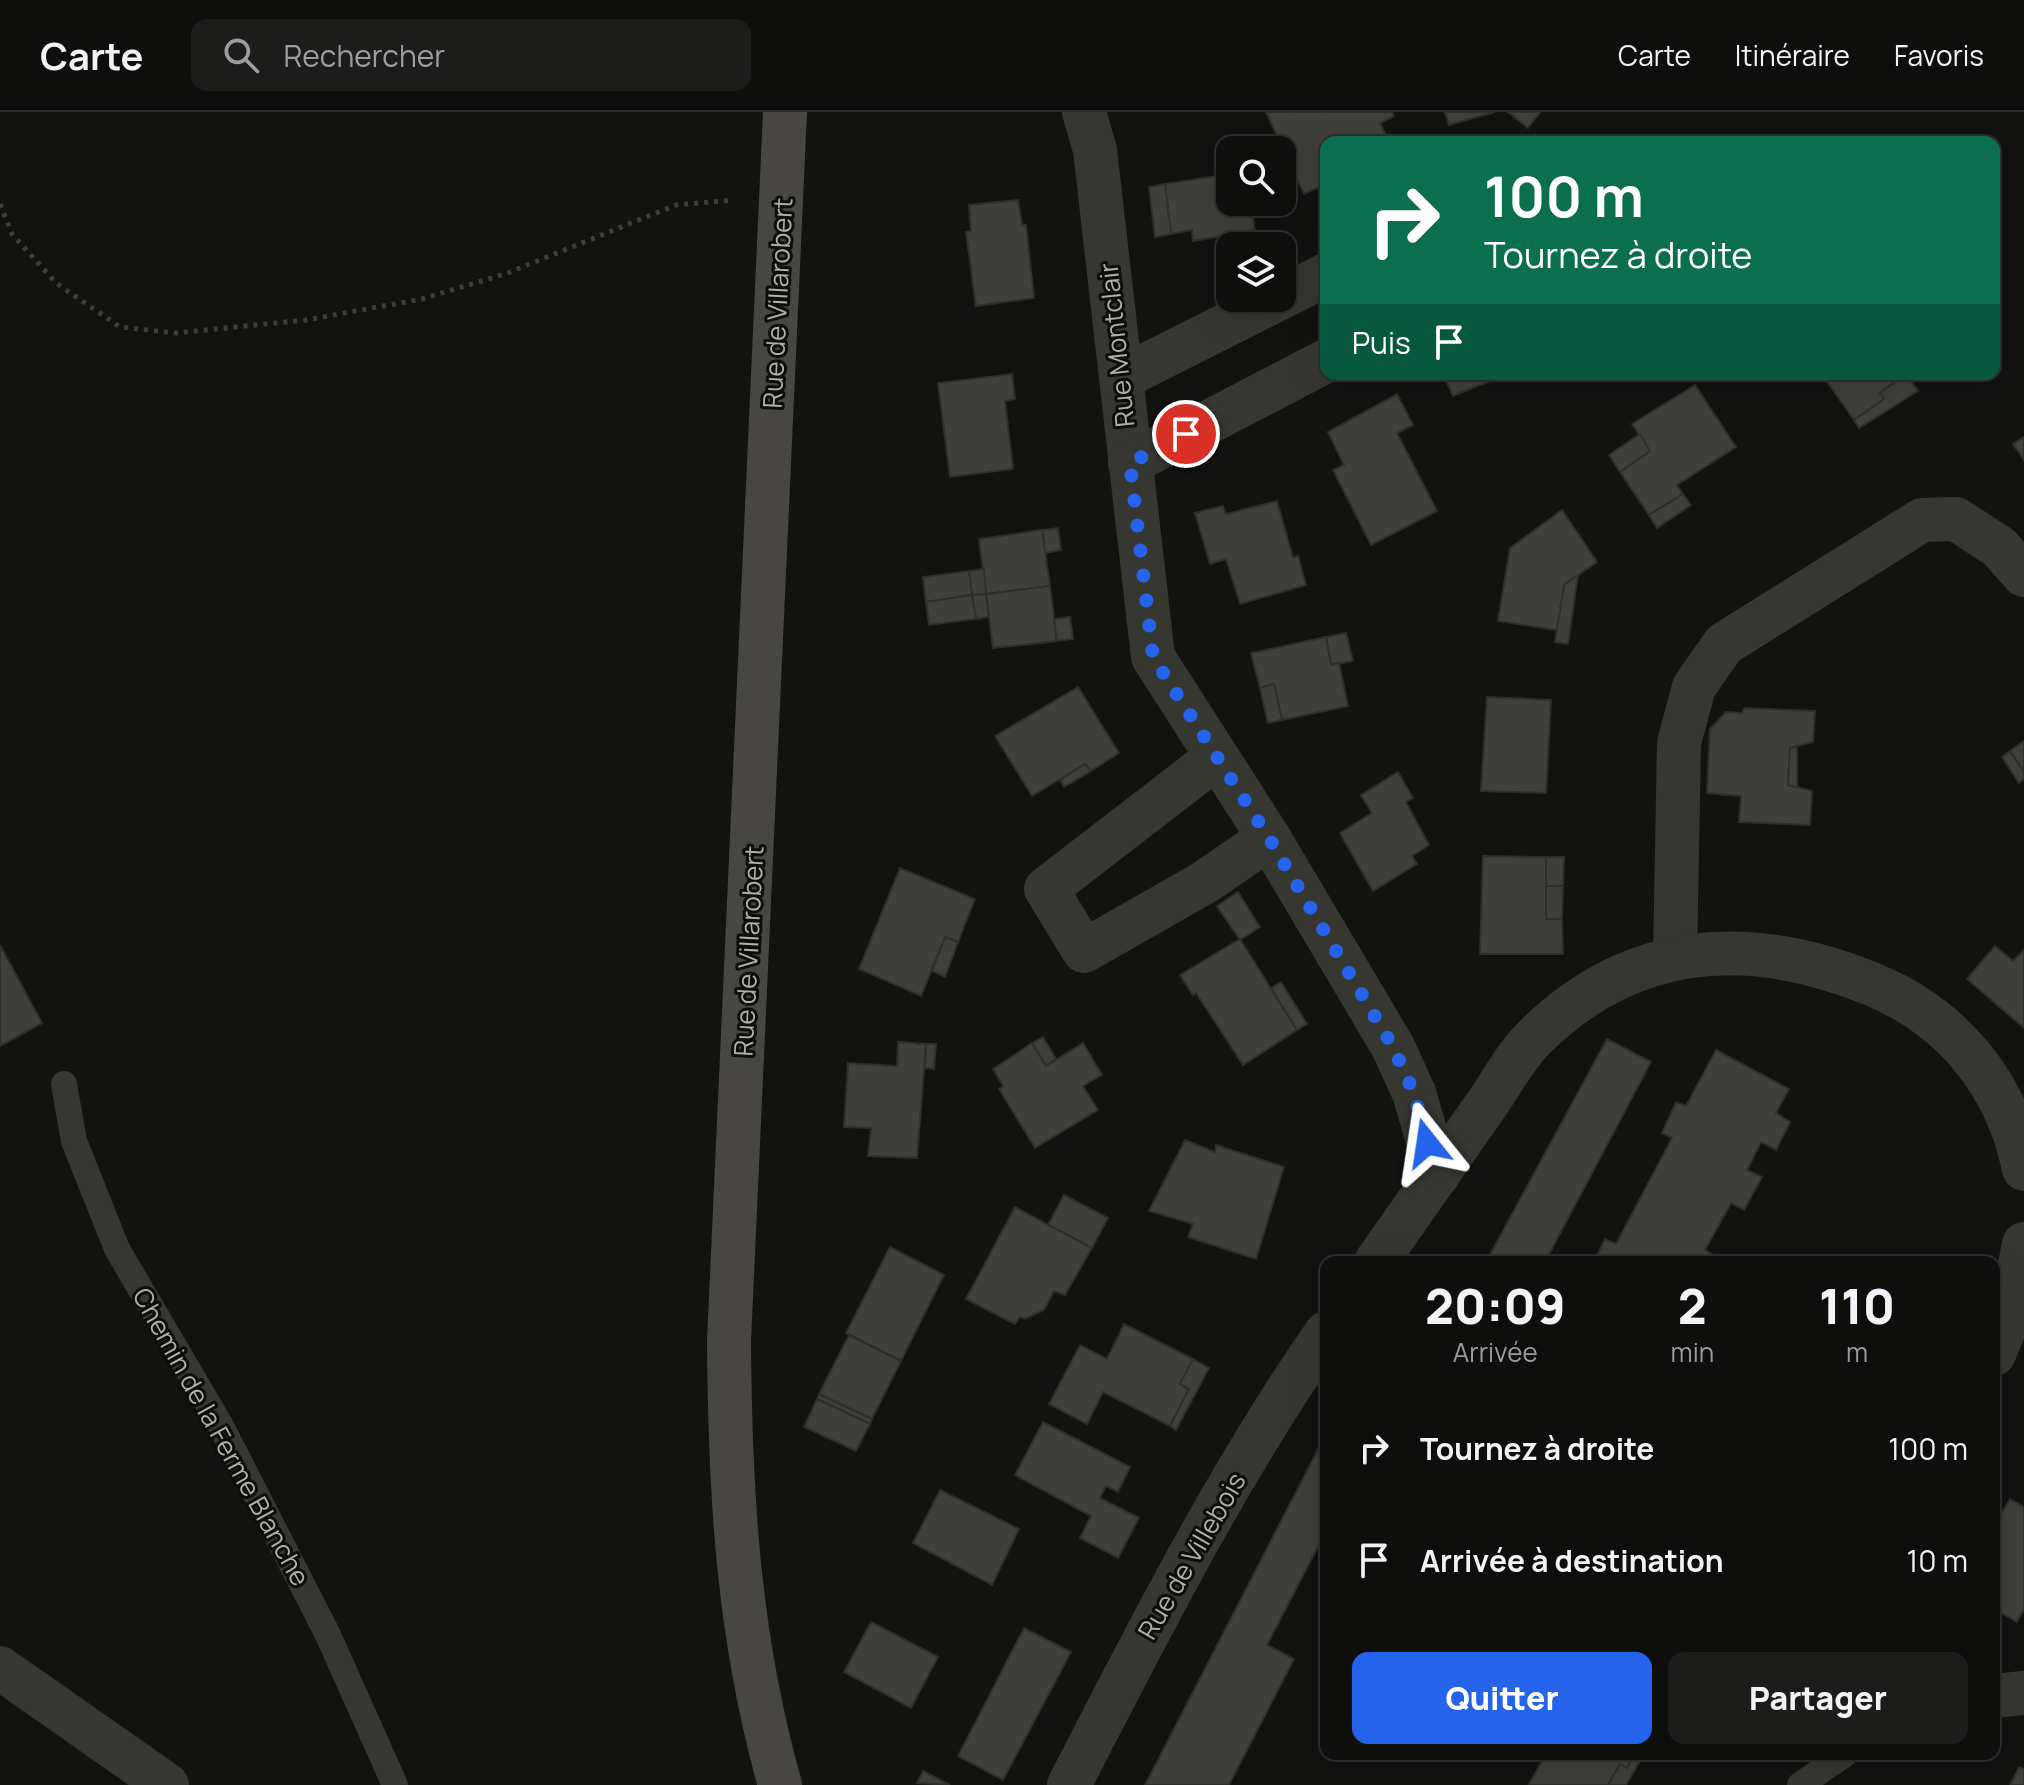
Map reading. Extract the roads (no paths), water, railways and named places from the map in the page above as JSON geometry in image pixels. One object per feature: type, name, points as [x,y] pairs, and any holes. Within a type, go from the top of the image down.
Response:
[{"type":"main road","name":"Rue de Villarobert","points":[[780,1785],[743,1616],[730,1480],[729,1341],[785,112]]},
{"type":"street","name":"Rue Montclair","points":[[1084,112],[1095,150],[1153,657],[1269,838],[1393,1047],[1414,1093],[1438,1175]]},
{"type":"street","points":[[1296,290],[1320,278]]},
{"type":"street","points":[[1121,378],[1251,312]]},
{"type":"street","points":[[1130,463],[1320,364]]},
{"type":"street","points":[[1675,958],[1679,743],[1694,687],[1724,644],[1922,520],[1956,519],[1999,547],[2024,575]]},
{"type":"street","points":[[1217,757],[1046,889],[1084,951],[1205,882],[1269,838]]},
{"type":"street","points":[[1380,1256],[1532,1040],[1597,991],[1645,964],[1675,958],[1761,953],[1810,961],[1908,999],[1959,1038],[1989,1083],[2022,1151]]},
{"type":"street","points":[[2000,1339],[2011,1312],[2024,1244]]},
{"type":"street","name":"Rue de Villebois","points":[[1069,1785],[1173,1584],[1296,1376],[1320,1342]]},
{"type":"street","points":[[0,1668],[167,1785]]},
{"type":"street","points":[[2000,1695],[2024,1693]]},
{"type":"lane","name":"Chemin de la Ferme Blanche","points":[[64,1084],[74,1141],[117,1249],[221,1426],[328,1635],[395,1785]]},
{"type":"lane","points":[[1800,1785],[1836,1760]]}]
